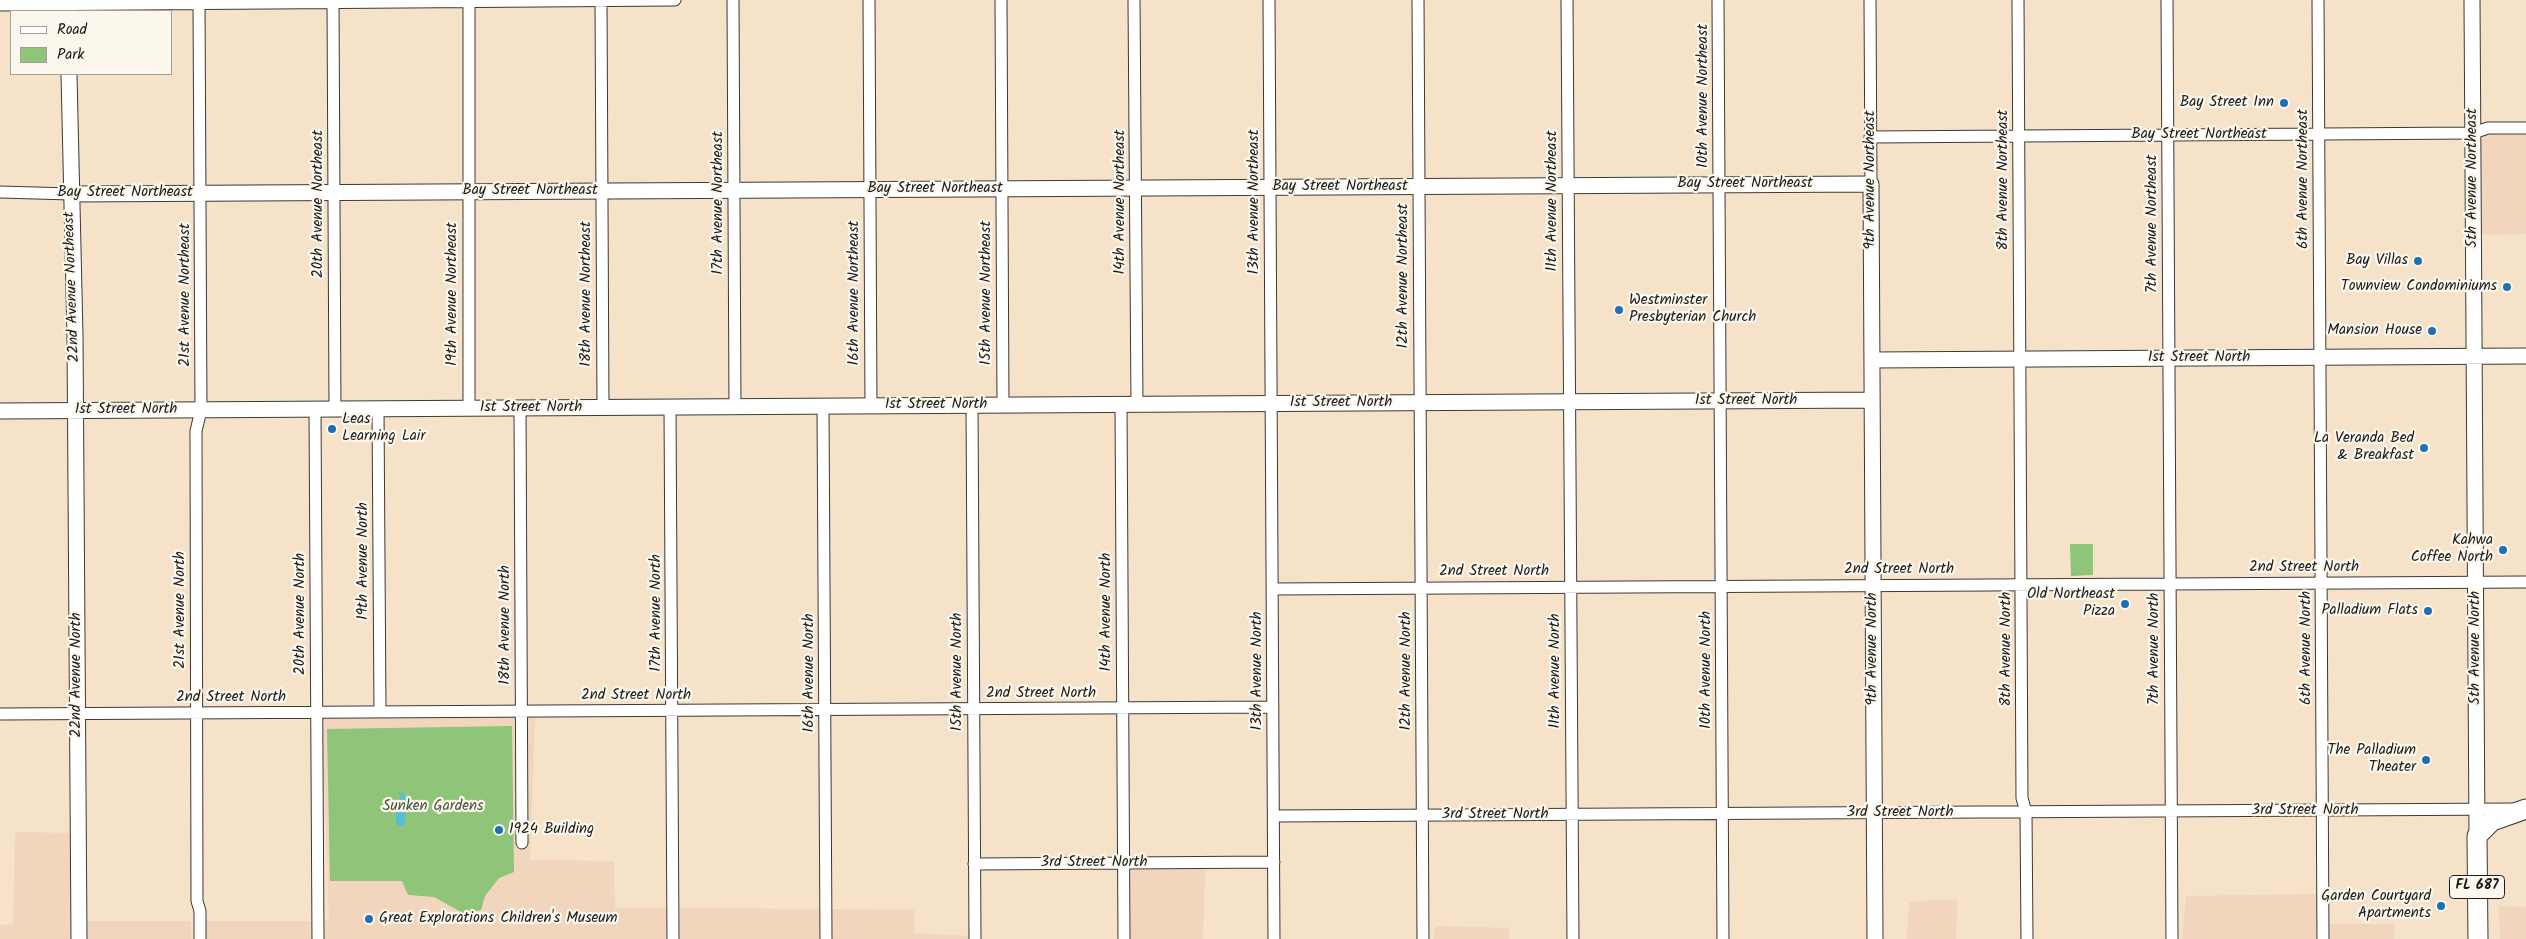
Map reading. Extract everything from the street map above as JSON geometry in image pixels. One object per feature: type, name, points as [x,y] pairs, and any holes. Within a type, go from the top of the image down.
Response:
[{"type":"main road","name":"3rd Street North","points":[[2477,836],[2492,821],[2526,809]]},
{"type":"main road","name":"5th Avenue North","points":[[2477,836],[2478,939]]},
{"type":"street","name":"18th Avenue Northeast","points":[[601,0],[603,407]]},
{"type":"street","points":[[0,5],[199,1],[675,0]]},
{"type":"street","name":"17th Avenue Northeast","points":[[733,0],[735,406]]},
{"type":"street","name":"16th Avenue Northeast","points":[[868,0],[871,406]]},
{"type":"street","name":"15th Avenue Northeast","points":[[1001,0],[1003,405]]},
{"type":"street","name":"14th Avenue Northeast","points":[[1134,0],[1137,404]]},
{"type":"street","name":"13th Avenue Northeast","points":[[1269,0],[1271,404]]},
{"type":"street","name":"12th Avenue Northeast","points":[[1418,0],[1420,403]]},
{"type":"street","name":"11th Avenue Northeast","points":[[1567,0],[1569,402]]},
{"type":"street","name":"10th Avenue Northeast","points":[[1718,0],[1720,401]]},
{"type":"street","name":"9th Avenue Northeast","points":[[1870,0],[1872,360]]},
{"type":"street","name":"8th Avenue Northeast","points":[[2018,0],[2020,359]]},
{"type":"street","name":"7th Avenue Northeast","points":[[2167,0],[2169,358]]},
{"type":"street","name":"6th Avenue Northeast","points":[[2318,0],[2320,357]]},
{"type":"street","name":"5th Avenue Northeast","points":[[2472,0],[2474,357]]},
{"type":"street","name":"21st Avenue Northeast","points":[[199,1],[201,410]]},
{"type":"street","name":"20th Avenue Northeast","points":[[333,1],[335,409]]},
{"type":"street","name":"19th Avenue Northeast","points":[[469,1],[469,408]]},
{"type":"street","name":"22nd Avenue Northeast","points":[[68,75],[76,410]]},
{"type":"street","name":"Bay Street Northeast","points":[[1870,137],[2473,134],[2488,128],[2526,128]]},
{"type":"street","name":"Bay Street Northeast","points":[[0,192],[71,194],[1871,184]]},
{"type":"street","name":"1st Street North","points":[[1872,360],[2526,356]]},
{"type":"street","name":"6th Avenue North","points":[[2320,357],[2323,939]]},
{"type":"street","name":"5th Avenue North","points":[[2474,357],[2477,836]]},
{"type":"street","name":"7th Avenue North","points":[[2169,358],[2172,939]]},
{"type":"street","name":"8th Avenue North","points":[[2020,359],[2022,798],[2026,812],[2027,939]]},
{"type":"street","name":"9th Avenue North","points":[[1872,360],[1875,939]]},
{"type":"street","name":"1st Street North","points":[[0,411],[1872,400]]},
{"type":"street","name":"10th Avenue North","points":[[1720,401],[1723,939]]},
{"type":"street","name":"11th Avenue North","points":[[1569,402],[1572,939]]},
{"type":"street","name":"12th Avenue North","points":[[1420,403],[1423,939]]},
{"type":"street","name":"14th Avenue North","points":[[1121,404],[1124,939]]},
{"type":"street","name":"13th Avenue North","points":[[1271,404],[1274,939]]},
{"type":"street","name":"15th Avenue North","points":[[972,405],[975,939]]},
{"type":"street","name":"16th Avenue North","points":[[823,406],[826,939]]},
{"type":"street","name":"17th Avenue North","points":[[670,407],[673,939]]},
{"type":"street","name":"19th Avenue North","points":[[378,408],[380,712]]},
{"type":"street","name":"18th Avenue North","points":[[520,408],[522,843]]},
{"type":"street","name":"20th Avenue North","points":[[315,409],[318,939]]},
{"type":"street","name":"22nd Avenue North","points":[[76,410],[79,939]]},
{"type":"street","name":"21st Avenue North","points":[[200,939],[200,911],[197,901],[196,431],[201,410]]},
{"type":"street","name":"2nd Street North","points":[[1272,589],[2526,582]]},
{"type":"street","name":"2nd Street North","points":[[0,714],[1273,707]]},
{"type":"street","name":"3rd Street North","points":[[1274,816],[2526,809]]},
{"type":"street","name":"3rd Street North","points":[[974,864],[1274,862]]},
{"type":"street","name":"21st Avenue North","points":[[193,939],[193,909],[197,901]]},
{"type":"shaded area","points":[[2489,133],[2526,133],[2526,234],[2480,235],[2479,137]]},
{"type":"shaded area","points":[[516,717],[516,847],[528,847],[527,717],[535,717],[530,860],[614,861],[615,908],[667,908],[667,939],[323,939],[323,921],[329,920],[322,718]]},
{"type":"shaded area","points":[[15,832],[72,833],[73,939],[0,939],[0,925],[13,924]]},
{"type":"shaded area","points":[[1130,868],[1205,868],[1203,939],[1130,939]]},
{"type":"shaded area","points":[[2317,894],[2317,939],[2182,939],[2186,896]]},
{"type":"shaded area","points":[[1957,899],[1956,939],[1907,939],[1909,902]]},
{"type":"shaded area","points":[[2499,906],[2526,907],[2526,939],[2500,939]]},
{"type":"shaded area","points":[[679,908],[820,909],[821,939],[679,939]]},
{"type":"shaded area","points":[[832,909],[914,910],[915,933],[969,936],[969,939],[832,939]]},
{"type":"shaded area","points":[[84,921],[191,921],[191,939],[84,939]]},
{"type":"shaded area","points":[[203,921],[312,921],[312,939],[203,939]]},
{"type":"shaded area","points":[[2329,924],[2395,924],[2394,939],[2329,939]]},
{"type":"shaded area","points":[[1435,926],[1509,928],[1509,939],[1434,939]]},
{"type":"green space","points":[[2070,544],[2093,544],[2093,575],[2071,576]]},
{"type":"green space","name":"Sunken Gardens","points":[[512,726],[514,872],[499,878],[485,896],[481,910],[463,913],[434,897],[408,895],[402,881],[330,881],[327,729]]},
{"type":"water","points":[[397,793],[404,793],[407,802],[404,826],[401,827],[396,824],[396,806],[401,796]]},
{"type":"place","name":"Bay Street Inn","points":[[2284,103]]},
{"type":"place","name":"Bay Villas","points":[[2418,261]]},
{"type":"place","name":"Townview Condominiums","points":[[2507,287]]},
{"type":"place","name":"Westminster Presbyterian Church","points":[[1619,310]]},
{"type":"place","name":"Mansion House","points":[[2432,331]]},
{"type":"place","name":"Leas Learning Lair","points":[[332,429]]},
{"type":"place","name":"La Veranda Bed & Breakfast","points":[[2424,448]]},
{"type":"place","name":"Kahwa Coffee North","points":[[2503,550]]},
{"type":"place","name":"Old Northeast Pizza","points":[[2125,604]]},
{"type":"place","name":"Palladium Flats","points":[[2428,611]]},
{"type":"place","name":"The Palladium Theater","points":[[2426,760]]},
{"type":"place","name":"1924 Building","points":[[499,830]]},
{"type":"place","name":"Garden Courtyard Apartments","points":[[2441,906]]},
{"type":"place","name":"Great Explorations Children's Museum","points":[[369,919]]}]
